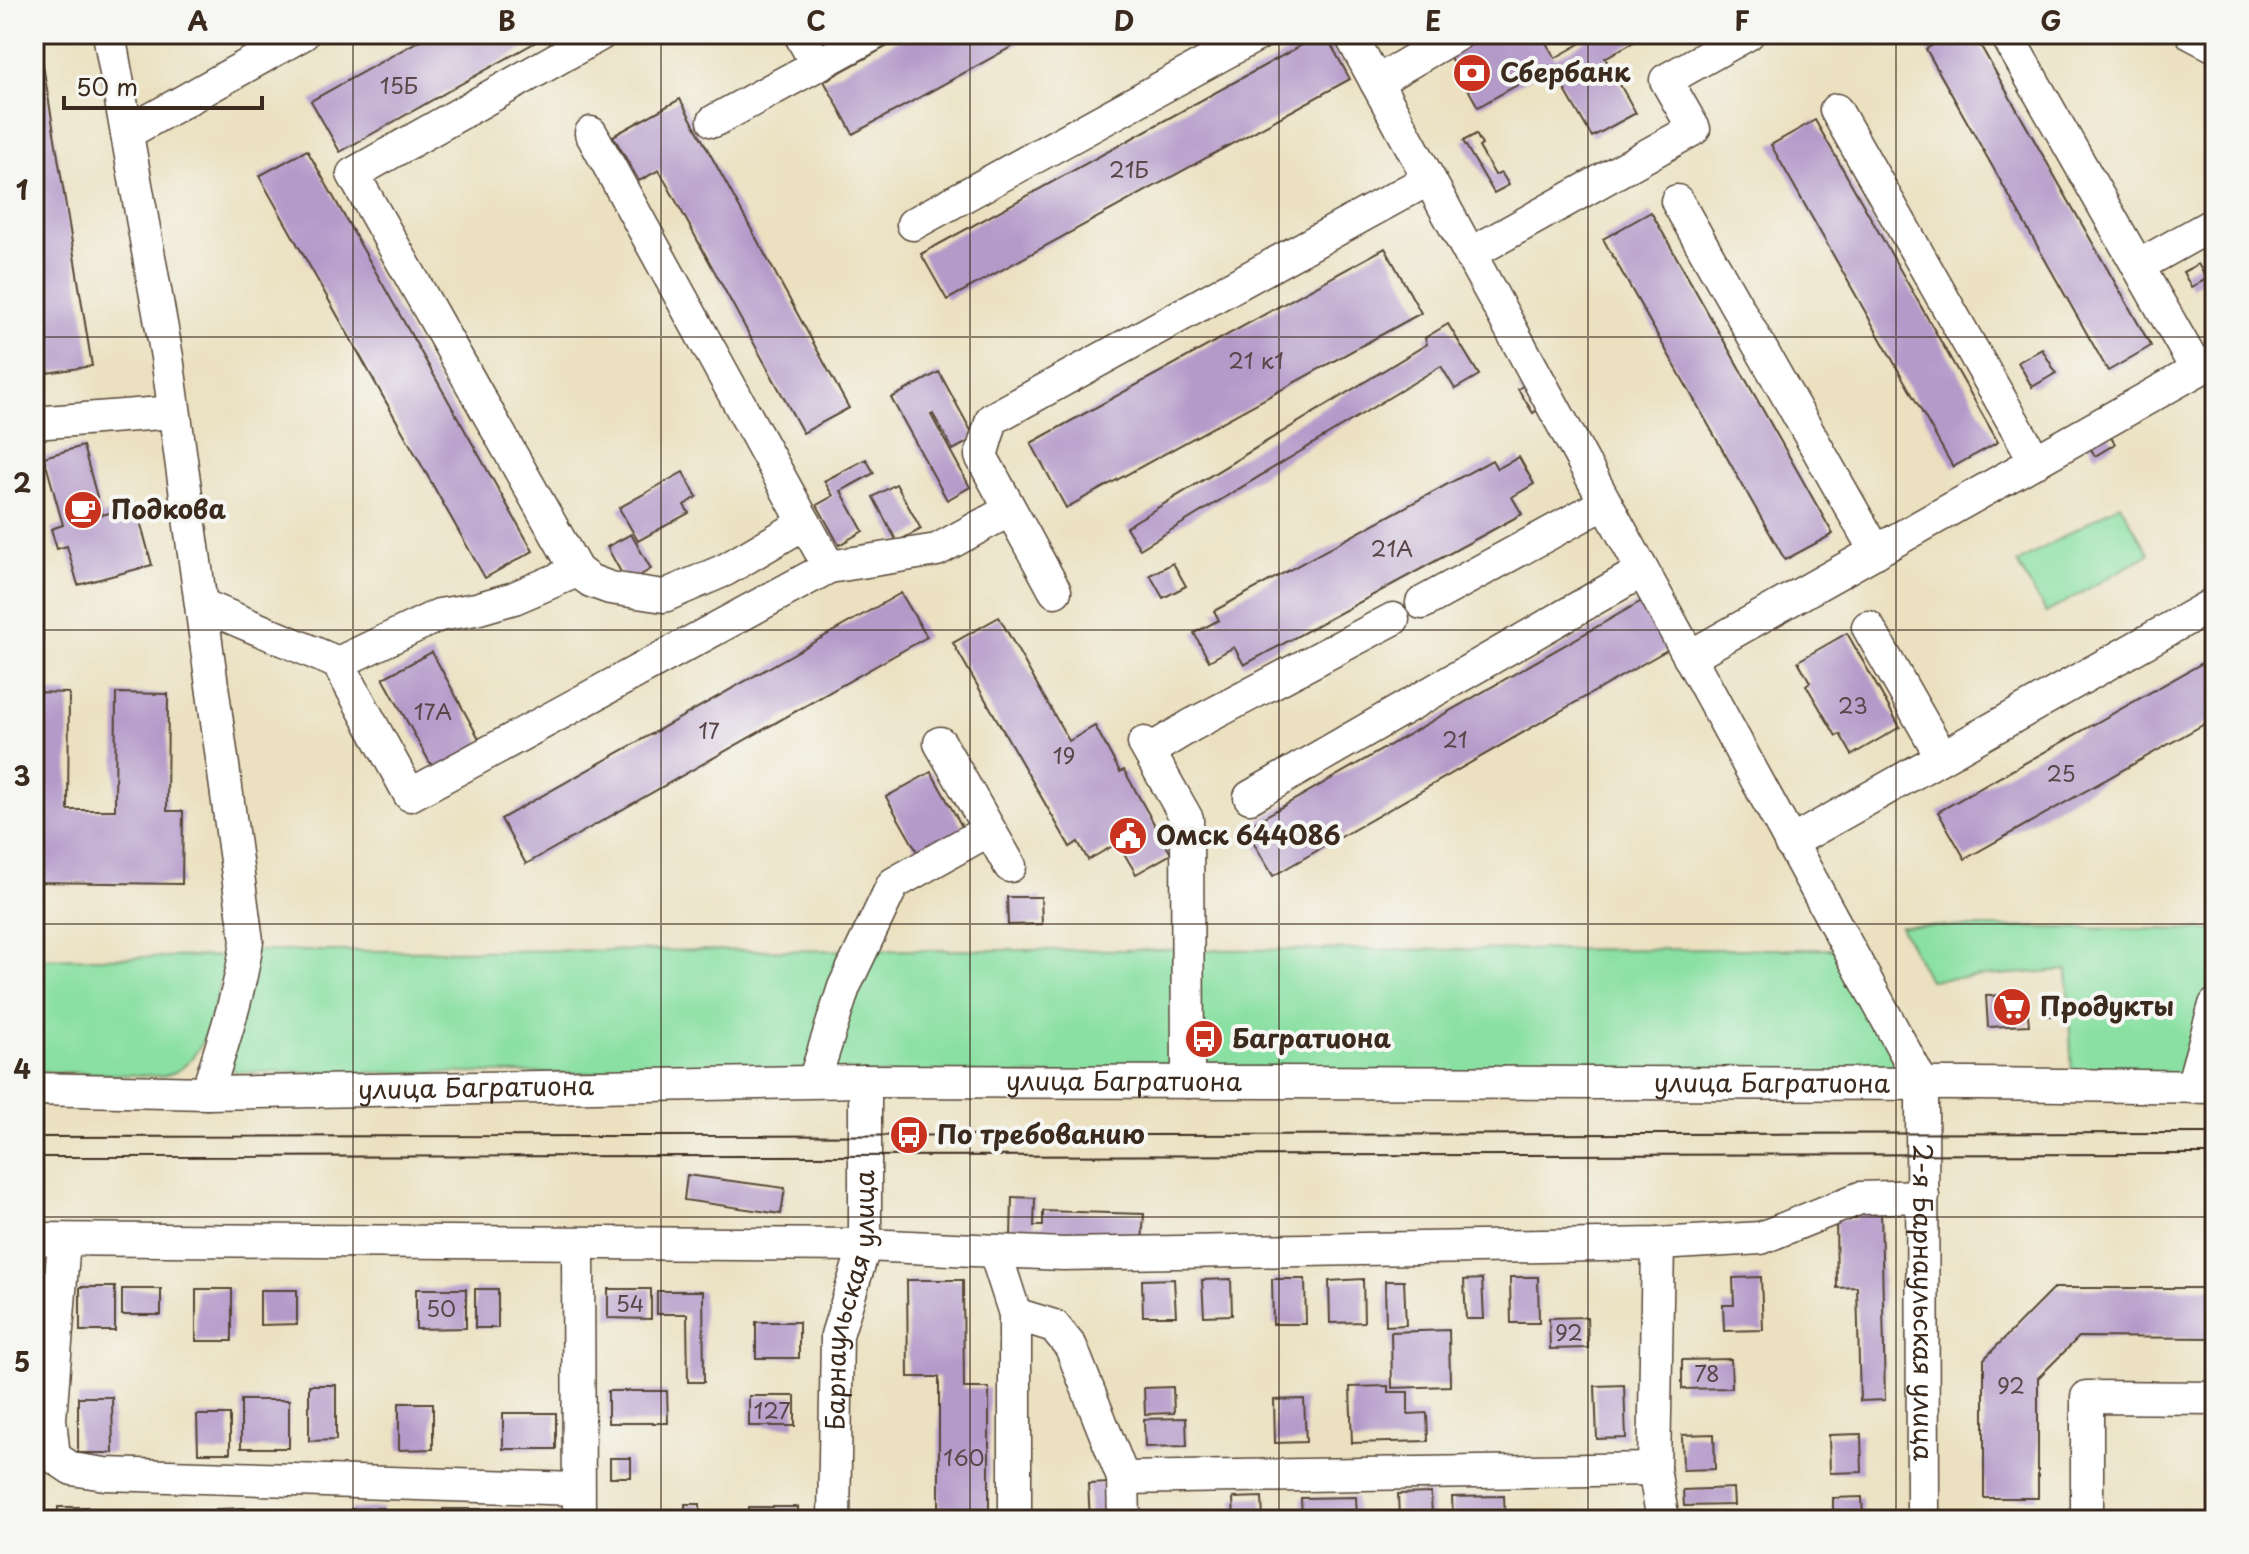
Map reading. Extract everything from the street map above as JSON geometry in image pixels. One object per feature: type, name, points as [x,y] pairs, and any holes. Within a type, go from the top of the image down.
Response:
[{"type":"street","points":[[109,34],[167,357],[247,941],[235,1005],[207,1093]]},
{"type":"street","points":[[127,133],[303,34]]},
{"type":"street","points":[[601,34],[353,174],[577,571],[591,581],[610,588],[664,596],[725,570],[805,523]]},
{"type":"street","points":[[800,34],[817,65]]},
{"type":"street","points":[[913,224],[1259,34]]},
{"type":"street","points":[[1350,34],[1922,1083]]},
{"type":"street","points":[[1376,82],[1458,34]]},
{"type":"street","points":[[1470,254],[1694,129],[1666,80],[1748,34]]},
{"type":"street","points":[[1689,657],[2206,365],[2138,266],[2006,34]]},
{"type":"street","points":[[2192,34],[2215,46]]},
{"type":"street","points":[[714,121],[817,65],[859,38]]},
{"type":"street","points":[[1836,110],[2036,462]]},
{"type":"street","points":[[591,133],[829,567]]},
{"type":"street","points":[[1055,591],[981,456],[992,419],[1429,179]]},
{"type":"street","points":[[1677,201],[1876,552]]},
{"type":"street","points":[[2138,266],[2215,223]]},
{"type":"street","points":[[34,423],[174,412]]},
{"type":"street","points":[[1422,603],[1605,503]]},
{"type":"street","points":[[202,605],[338,663],[410,795],[829,567],[937,550],[1010,510]]},
{"type":"street","points":[[338,663],[439,615],[514,598],[577,571]]},
{"type":"street","points":[[1250,797],[1642,571]]},
{"type":"street","points":[[1790,843],[2215,603]]},
{"type":"street","points":[[1188,1082],[1187,819],[1146,747],[1393,619]]},
{"type":"street","points":[[1868,627],[1942,757]]},
{"type":"street","points":[[940,743],[1010,866]]},
{"type":"street","points":[[814,1081],[844,987],[893,884],[989,830]]},
{"type":"street","points":[[2204,1087],[2215,1005]]},
{"type":"street","name":"улица Багратиона","points":[[34,1089],[207,1093],[814,1081],[1922,1083],[2204,1087]]},
{"type":"street","name":"Барнаульская улица","points":[[834,1520],[837,1335],[865,1245],[865,1081]]},
{"type":"street","name":"2-я Барнаульская улица","points":[[1922,1083],[1923,1520]]},
{"type":"street","points":[[578,1245],[579,1504],[105,1474],[72,1469],[54,1457],[50,1419],[49,1240],[865,1245],[1090,1253],[1658,1244],[1761,1238],[1860,1198],[1923,1196]]},
{"type":"street","points":[[1658,1244],[1654,1469],[1663,1520]]},
{"type":"street","points":[[995,1252],[1015,1314],[1015,1520]]},
{"type":"street","points":[[1015,1314],[1054,1326],[1071,1347],[1123,1478],[1124,1520]]},
{"type":"street","points":[[2087,1520],[2087,1397],[2215,1398]]},
{"type":"street","points":[[1123,1478],[1654,1469]]},
{"type":"green space","points":[[2120,504],[2149,554],[2046,613],[2017,563]]},
{"type":"green space","points":[[1900,926],[2215,930],[2215,1076],[2072,1077],[2067,970],[1929,980]]},
{"type":"green space","points":[[1860,949],[1901,1062],[1894,1073],[1880,1078],[235,1072],[228,1060],[254,951]]},
{"type":"green space","points":[[225,956],[208,1028],[190,1060],[178,1071],[162,1076],[34,1071],[34,959]]},
{"type":"building","points":[[34,34],[38,34],[92,366],[34,375]]},
{"type":"building","points":[[431,34],[550,34],[340,152],[311,101]]},
{"type":"building","points":[[909,34],[1035,34],[853,134],[824,81]]},
{"type":"building","points":[[1325,34],[1350,79],[947,300],[921,254]]},
{"type":"building","points":[[1479,34],[1541,34],[1555,58],[1592,37],[1590,34],[1648,34],[1605,58],[1636,113],[1592,137],[1551,66],[1478,107],[1447,52]]},
{"type":"building","points":[[1952,34],[1974,34],[2151,346],[2108,371],[1926,49]]},
{"type":"building","points":[[680,99],[849,408],[803,433],[659,170],[639,181],[613,136]]},
{"type":"building","points":[[1815,120],[1998,442],[1953,467],[1771,145]]},
{"type":"building","points":[[1476,134],[1482,145],[1479,147],[1495,175],[1501,172],[1509,185],[1494,193],[1463,141]]},
{"type":"building","points":[[307,150],[533,551],[485,578],[259,176]]},
{"type":"building","points":[[1651,212],[1833,534],[1785,560],[1603,239]]},
{"type":"building","points":[[1385,248],[1421,313],[1066,508],[1031,443]]},
{"type":"building","points":[[2198,264],[2207,279],[2191,287],[2183,272]]},
{"type":"building","points":[[1448,324],[1479,375],[1455,389],[1441,366],[1140,549],[1126,527],[1427,344],[1425,338]]},
{"type":"building","points":[[2042,349],[2056,373],[2032,387],[2018,362]]},
{"type":"building","points":[[939,372],[975,438],[953,450],[931,415],[970,487],[947,500],[891,398]]},
{"type":"building","points":[[1529,382],[1545,405],[1533,413],[1518,389]]},
{"type":"building","points":[[2107,431],[2115,444],[2095,456],[2087,442]]},
{"type":"building","points":[[83,446],[102,515],[136,506],[152,565],[78,585],[67,546],[57,549],[51,529],[63,525],[44,457]]},
{"type":"building","points":[[1519,457],[1534,484],[1512,497],[1522,514],[1244,665],[1234,647],[1209,661],[1194,633],[1219,620],[1214,611],[1492,460],[1497,469]]},
{"type":"building","points":[[866,459],[874,473],[841,491],[863,531],[839,545],[817,505],[833,496],[824,481]]},
{"type":"building","points":[[683,472],[697,497],[684,505],[689,513],[638,541],[619,508]]},
{"type":"building","points":[[896,484],[921,529],[897,542],[873,497]]},
{"type":"building","points":[[631,534],[651,569],[627,583],[607,547]]},
{"type":"building","points":[[1173,563],[1186,586],[1163,598],[1150,575]]},
{"type":"building","points":[[901,593],[927,637],[526,864],[501,819]]},
{"type":"building","points":[[1647,598],[1674,646],[1273,876],[1245,828]]},
{"type":"building","points":[[999,617],[1069,741],[1095,726],[1120,772],[1124,770],[1171,854],[1136,874],[1118,843],[1088,860],[1078,842],[1070,847],[953,643]]},
{"type":"building","points":[[1847,633],[1900,727],[1852,755],[1840,734],[1836,736],[1806,685],[1810,682],[1798,661]]},
{"type":"building","points":[[34,634],[43,634],[43,664],[34,663]]},
{"type":"building","points":[[432,652],[483,746],[435,772],[383,678]]},
{"type":"building","points":[[2215,656],[2215,718],[1965,859],[1938,812]]},
{"type":"building","points":[[34,692],[69,693],[68,810],[115,810],[116,693],[168,694],[167,811],[183,811],[182,884],[34,882]]},
{"type":"building","points":[[931,772],[965,832],[920,857],[886,797]]},
{"type":"building","points":[[1007,897],[1041,897],[1042,924],[1008,925]]},
{"type":"building","points":[[2026,994],[2029,1025],[1988,1027],[1986,996]]},
{"type":"building","points":[[2065,1000],[2066,1015],[2046,1016],[2045,1001]]},
{"type":"building","points":[[687,1175],[785,1188],[781,1214],[684,1200]]},
{"type":"building","points":[[1012,1197],[1035,1198],[1034,1226],[1043,1226],[1043,1211],[1144,1214],[1142,1243],[1011,1239]]},
{"type":"building","points":[[1881,1208],[1885,1400],[1860,1401],[1857,1287],[1837,1288],[1836,1219],[1856,1219],[1856,1209]]},
{"type":"building","points":[[1510,1277],[1538,1277],[1539,1323],[1511,1323]]},
{"type":"building","points":[[1761,1277],[1763,1330],[1724,1331],[1723,1305],[1734,1305],[1733,1278]]},
{"type":"building","points":[[1174,1279],[1176,1316],[1143,1316],[1142,1280]]},
{"type":"building","points":[[1231,1279],[1232,1315],[1204,1316],[1202,1280]]},
{"type":"building","points":[[1272,1279],[1305,1279],[1306,1324],[1273,1324]]},
{"type":"building","points":[[1363,1279],[1364,1322],[1330,1323],[1329,1281]]},
{"type":"building","points":[[1482,1279],[1484,1319],[1466,1319],[1464,1280]]},
{"type":"building","points":[[907,1280],[963,1280],[964,1388],[989,1388],[989,1520],[939,1520],[939,1377],[908,1377]]},
{"type":"building","points":[[1385,1281],[1404,1281],[1406,1325],[1386,1326]]},
{"type":"building","points":[[80,1287],[115,1287],[115,1331],[80,1331]]},
{"type":"building","points":[[2054,1288],[2215,1288],[2215,1338],[2079,1337],[2038,1378],[2038,1498],[1984,1498],[1984,1359]]},
{"type":"building","points":[[122,1289],[161,1289],[161,1315],[122,1315]]},
{"type":"building","points":[[196,1289],[232,1289],[232,1341],[196,1341]]},
{"type":"building","points":[[416,1289],[466,1289],[466,1328],[416,1329]]},
{"type":"building","points":[[475,1289],[498,1289],[498,1328],[475,1328]]},
{"type":"building","points":[[608,1289],[651,1289],[651,1319],[608,1318]]},
{"type":"building","points":[[260,1290],[297,1290],[297,1324],[260,1325]]},
{"type":"building","points":[[657,1291],[703,1291],[704,1382],[688,1382],[687,1314],[657,1314]]},
{"type":"building","points":[[1587,1317],[1588,1348],[1550,1349],[1549,1318]]},
{"type":"building","points":[[756,1322],[799,1322],[799,1358],[756,1358]]},
{"type":"building","points":[[1449,1330],[1450,1386],[1392,1388],[1391,1332]]},
{"type":"building","points":[[1731,1359],[1732,1388],[1682,1389],[1682,1360]]},
{"type":"building","points":[[309,1385],[336,1385],[336,1440],[309,1441]]},
{"type":"building","points":[[1624,1385],[1626,1438],[1597,1439],[1595,1386]]},
{"type":"building","points":[[1388,1386],[1388,1392],[1408,1392],[1408,1414],[1427,1413],[1428,1441],[1352,1443],[1350,1387]]},
{"type":"building","points":[[1173,1387],[1174,1413],[1145,1414],[1144,1388]]},
{"type":"building","points":[[608,1391],[667,1391],[668,1423],[608,1423]]},
{"type":"building","points":[[749,1396],[795,1396],[795,1426],[749,1426]]},
{"type":"building","points":[[78,1397],[112,1397],[113,1453],[78,1453]]},
{"type":"building","points":[[1304,1399],[1306,1442],[1275,1443],[1274,1400]]},
{"type":"building","points":[[241,1400],[289,1400],[289,1448],[241,1448]]},
{"type":"building","points":[[399,1403],[433,1403],[433,1449],[399,1450]]},
{"type":"building","points":[[503,1413],[556,1413],[556,1449],[503,1449]]},
{"type":"building","points":[[197,1415],[230,1415],[230,1453],[198,1453]]},
{"type":"building","points":[[1186,1418],[1187,1446],[1145,1447],[1144,1419]]},
{"type":"building","points":[[1714,1434],[1715,1469],[1683,1470],[1682,1435]]},
{"type":"building","points":[[1861,1434],[1862,1472],[1830,1473],[1829,1435]]},
{"type":"building","points":[[610,1458],[631,1458],[631,1477],[610,1477]]},
{"type":"building","points":[[1110,1483],[1111,1520],[1090,1520],[1088,1484]]},
{"type":"building","points":[[1733,1488],[1734,1505],[1684,1506],[1683,1490]]},
{"type":"building","points":[[1431,1493],[1432,1517],[1399,1518],[1398,1494]]},
{"type":"building","points":[[1504,1496],[1505,1520],[1453,1520],[1452,1497]]},
{"type":"building","points":[[1262,1497],[1263,1520],[1234,1520],[1233,1498]]},
{"type":"building","points":[[1356,1497],[1357,1520],[1302,1520],[1301,1498]]},
{"type":"building","points":[[1862,1497],[1863,1520],[1833,1520],[1833,1498]]},
{"type":"building","points":[[685,1504],[700,1504],[700,1520],[685,1520]]},
{"type":"building","points":[[58,1507],[87,1507],[87,1520],[58,1520]]},
{"type":"building","points":[[749,1507],[798,1507],[798,1520],[749,1520]]},
{"type":"building","points":[[245,1508],[246,1520],[216,1520],[216,1509]]},
{"type":"building","points":[[383,1508],[383,1520],[351,1520],[351,1509]]},
{"type":"building","points":[[443,1509],[491,1509],[491,1520],[443,1520]]},
{"type":"building","points":[[636,1513],[680,1513],[680,1520],[636,1520]]},
{"type":"building","points":[[117,1514],[170,1514],[170,1520],[117,1520]]},
{"type":"tram line","points":[[34,1137],[2215,1133]]},
{"type":"tram line","points":[[34,1157],[2215,1154]]},
{"type":"place","name":"Сбербанк","points":[[1472,73]]},
{"type":"place","name":"Подкова","points":[[83,510]]},
{"type":"place","name":"Омск 644086","points":[[1128,836]]},
{"type":"place","name":"Продукты","points":[[2012,1007]]},
{"type":"place","name":"Багратиона","points":[[1204,1039]]},
{"type":"place","name":"По требованию","points":[[909,1135]]}]
